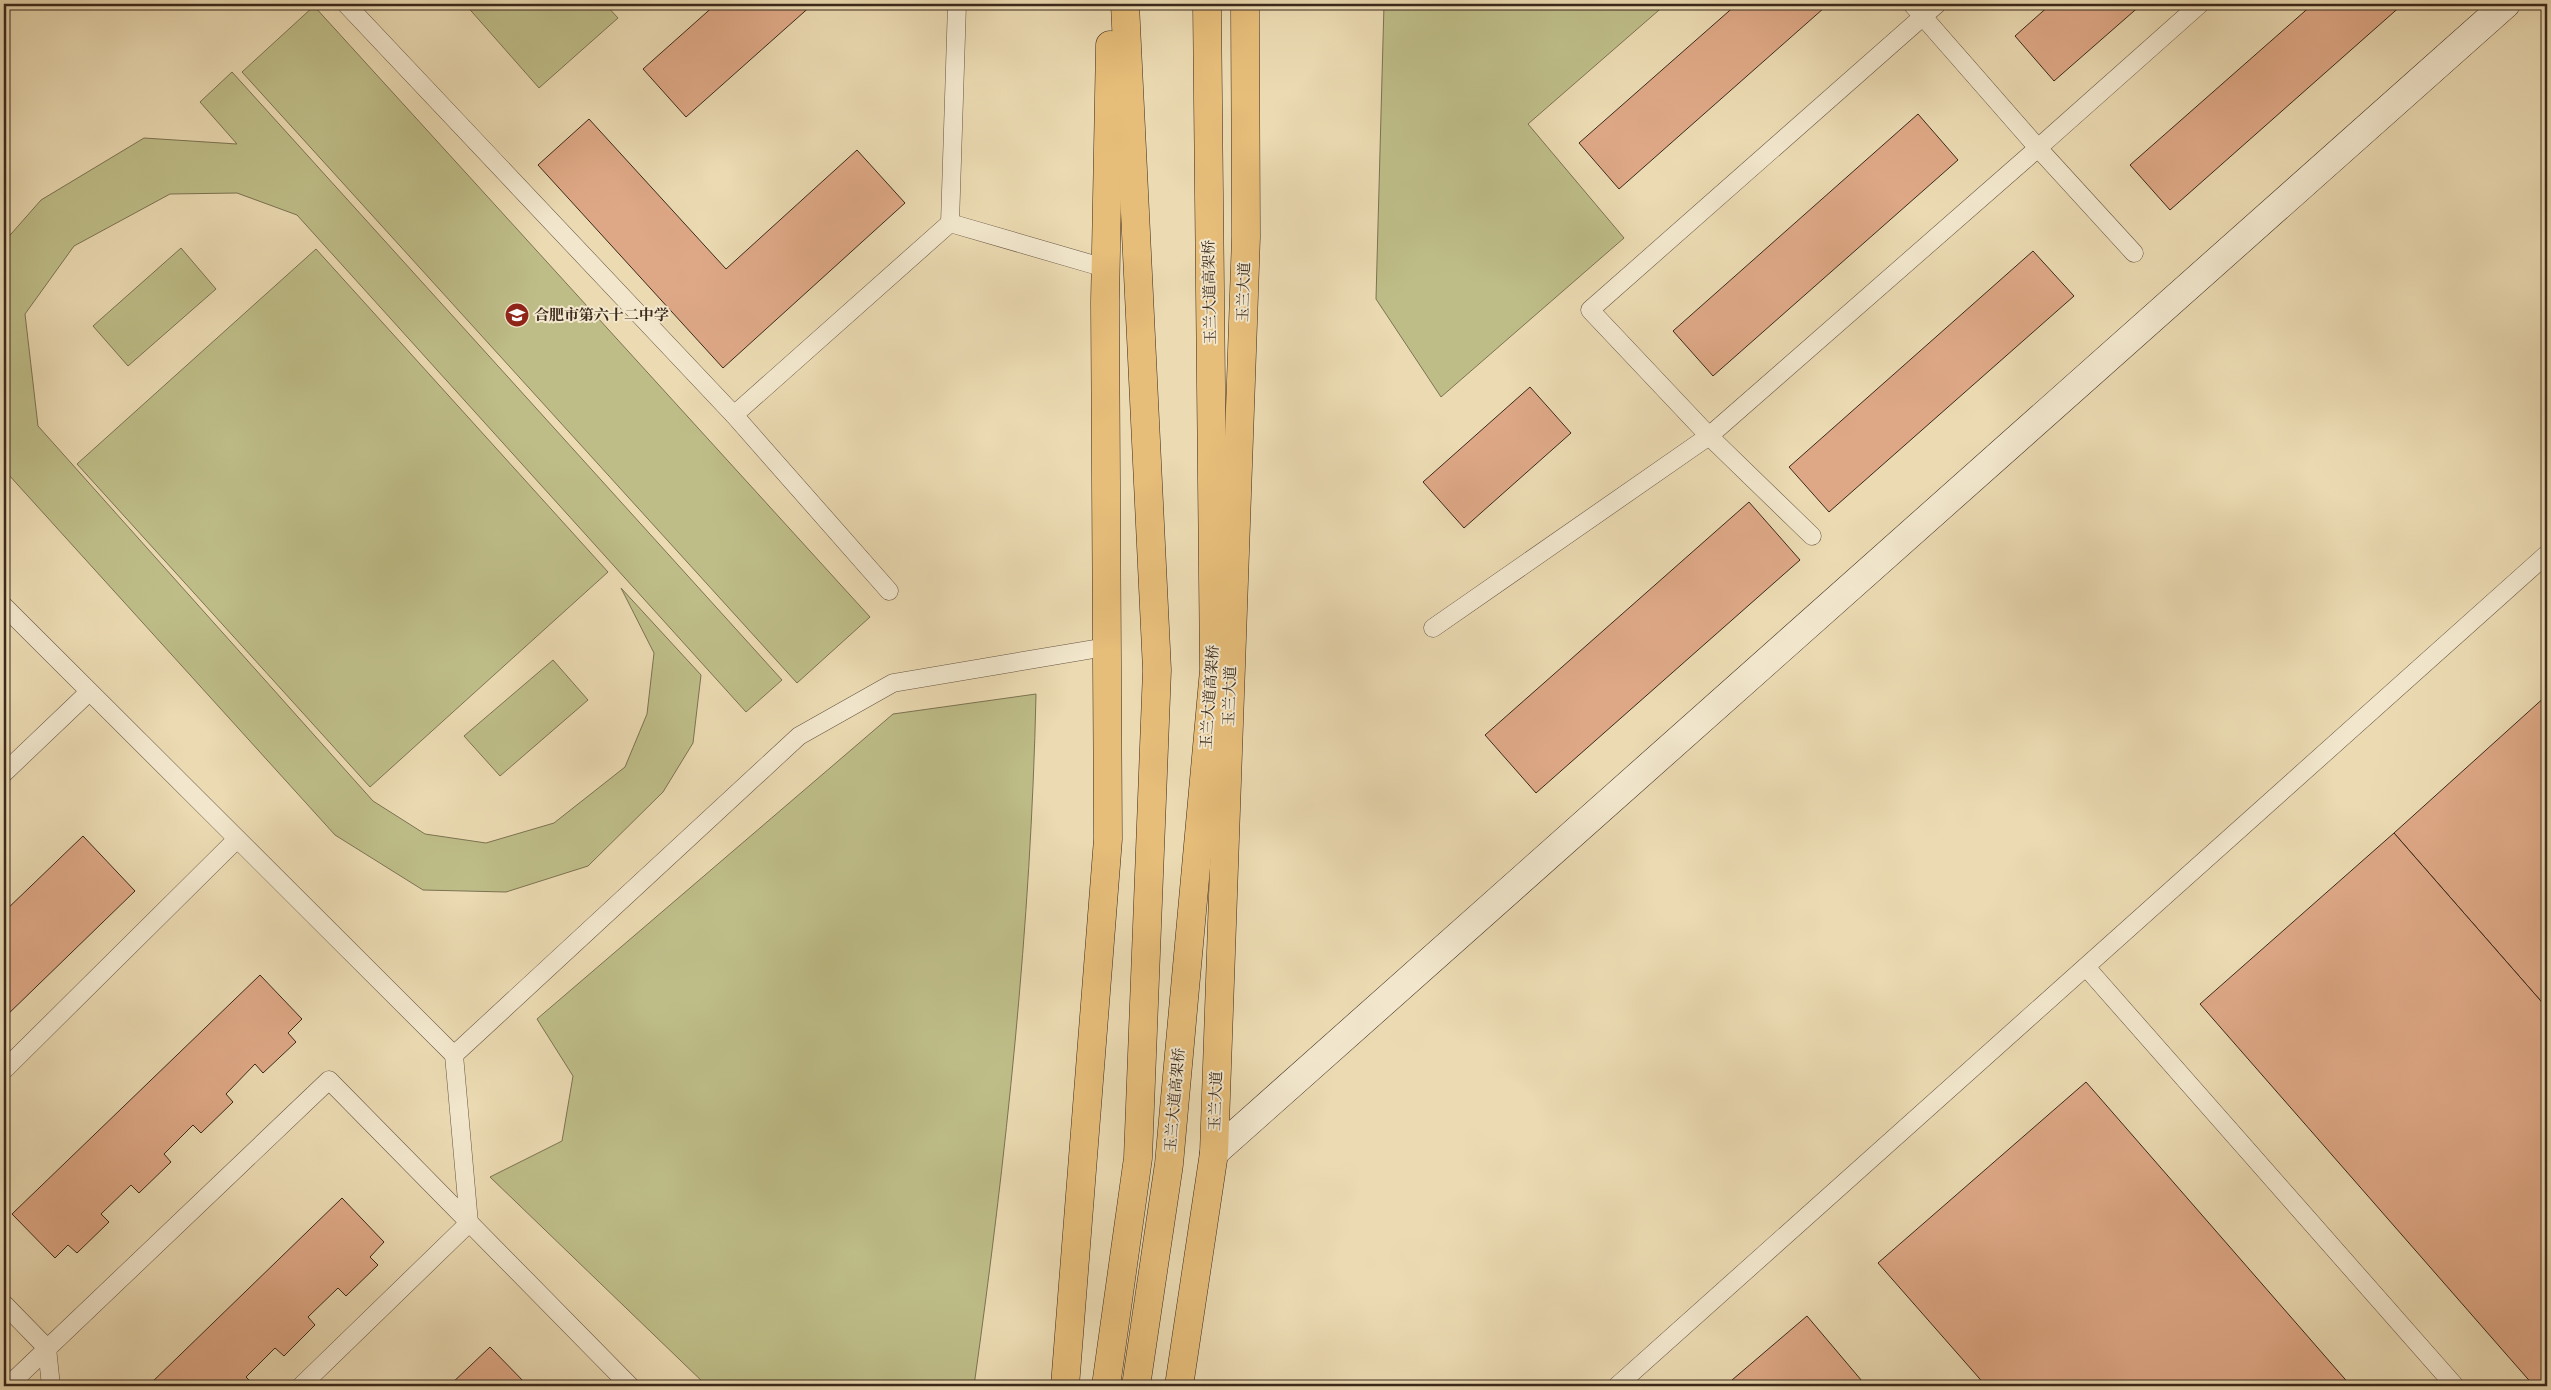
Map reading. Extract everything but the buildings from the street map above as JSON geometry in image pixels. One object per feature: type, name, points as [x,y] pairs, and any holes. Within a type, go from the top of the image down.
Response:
[{"type":"main road","points":[[1065,1386],[1108,839],[1105,268],[1111,4]]},
{"type":"main road","points":[[1106,1386],[1138,1158],[1157,670],[1125,4]]},
{"type":"main road","name":"玉兰大道高架桥","points":[[1136,1386],[1170,1164],[1214,670],[1207,4]]},
{"type":"main road","name":"玉兰大道","points":[[1179,1386],[1214,1154],[1246,237],[1246,4]]},
{"type":"street","points":[[1214,1154],[2506,4]]},
{"type":"lane","points":[[346,4],[734,415],[889,591]]},
{"type":"lane","points":[[734,415],[950,223],[957,4]]},
{"type":"lane","points":[[1812,536],[1709,436],[1590,310],[1917,10],[1937,4]]},
{"type":"lane","points":[[1434,628],[1709,436],[2200,4]]},
{"type":"lane","points":[[1917,10],[2038,148],[2134,253]]},
{"type":"lane","points":[[950,223],[1105,268]]},
{"type":"lane","points":[[1618,1386],[2547,554]]},
{"type":"lane","points":[[4,606],[454,1055],[469,1223]]},
{"type":"lane","points":[[454,1055],[799,736],[893,683],[1106,647]]},
{"type":"lane","points":[[4,773],[89,692]]},
{"type":"lane","points":[[4,1070],[237,839]]},
{"type":"lane","points":[[2086,967],[2455,1386]]},
{"type":"lane","points":[[8,1386],[329,1080],[469,1223],[621,1383]]},
{"type":"lane","points":[[300,1386],[469,1223]]},
{"type":"lane","points":[[4,1304],[47,1348],[51,1386]]},
{"type":"shaded area","points":[[465,4],[605,4],[618,18],[539,88]]},
{"type":"shaded area","points":[[1384,4],[1666,4],[1528,124],[1624,238],[1441,397],[1376,299]]},
{"type":"shaded area","points":[[314,6],[870,617],[797,683],[242,72]]},
{"type":"shaded area","points":[[232,72],[782,680],[746,712],[297,215],[237,193],[170,194],[74,246],[25,314],[38,426],[373,801],[425,834],[486,843],[554,823],[625,767],[647,714],[654,653],[621,588],[701,675],[693,743],[663,792],[588,866],[506,892],[423,890],[335,835],[8,474],[4,462],[4,242],[41,200],[144,138],[237,144],[200,102]]},
{"type":"shaded area","points":[[181,248],[216,289],[128,366],[93,326]]},
{"type":"shaded area","points":[[316,249],[608,572],[370,787],[77,464]]},
{"type":"shaded area","points":[[553,660],[588,700],[500,776],[464,736]]},
{"type":"shaded area","points":[[1036,694],[1029,868],[1023,955],[1006,1128],[974,1386],[707,1386],[490,1177],[562,1141],[573,1076],[537,1019],[893,714]]},
{"type":"place","name":"合肥市第六十二中学","points":[[517,315]]}]
